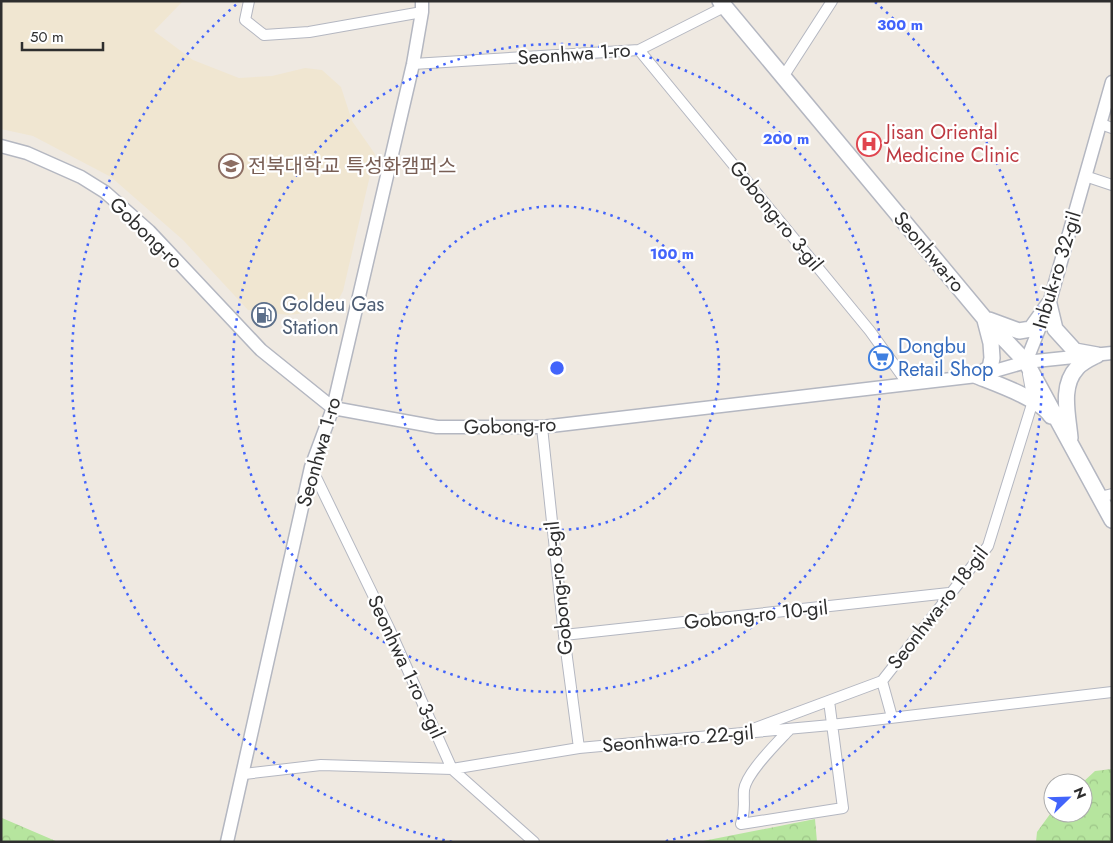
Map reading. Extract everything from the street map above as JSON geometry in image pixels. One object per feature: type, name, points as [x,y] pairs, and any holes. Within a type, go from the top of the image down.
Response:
[{"type":"main road","name":"Seonhwa-ro","points":[[722,4],[985,319],[1026,362],[1070,444],[1106,495],[1112,520]]},
{"type":"main road","points":[[978,376],[990,368],[992,358],[985,319],[1019,331],[1031,329],[1049,304]]},
{"type":"main road","points":[[1049,304],[1055,329],[1075,351],[1104,354]]},
{"type":"main road","points":[[1070,444],[1066,395],[1068,382],[1077,367],[1104,354]]},
{"type":"main road","points":[[978,376],[1033,401],[1047,410],[1070,444]]},
{"type":"street","points":[[249,1],[245,20],[264,35],[309,32],[422,7]]},
{"type":"street","points":[[783,77],[832,1]]},
{"type":"street","name":"Seonhwa 1-ro","points":[[413,64],[639,50],[722,4]]},
{"type":"street","name":"Seonhwa 1-ro","points":[[227,842],[244,774],[311,467],[333,408],[413,64],[422,7]]},
{"type":"street","name":"Gobong-ro 3-gil","points":[[639,50],[870,331],[908,384]]},
{"type":"street","name":"Inbuk-ro 32-gil","points":[[1026,362],[1049,304],[1085,176],[1106,126],[1112,82]]},
{"type":"street","name":"Gobong-ro","points":[[1,146],[27,153],[81,177],[105,192],[149,231],[261,350],[333,408],[437,427],[542,427],[978,376],[1026,362],[1104,354]]},
{"type":"street","points":[[1085,176],[1112,185]]},
{"type":"street","name":"Seonhwa-ro 18-gil","points":[[745,732],[882,680],[988,546],[1033,401],[1026,362]]},
{"type":"street","name":"Gobong-ro 8-gil","points":[[542,427],[578,748]]},
{"type":"street","name":"Seonhwa 1-ro 3-gil","points":[[311,467],[389,628],[452,769],[534,842]]},
{"type":"street","name":"Gobong-ro 10-gil","points":[[564,635],[949,593]]},
{"type":"street","name":"Seonhwa-ro 18-gil","points":[[882,680],[892,717]]},
{"type":"street","name":"Seonhwa-ro 22-gil","points":[[244,774],[322,765],[452,769],[578,748],[831,726],[892,717],[1112,692]]},
{"type":"street","points":[[789,730],[751,775],[744,788],[746,810],[741,824],[843,808],[829,700]]},
{"type":"shaded area","name":"전북대학교 특성화캠퍼스","points":[[1,1],[183,1],[154,31],[193,60],[239,78],[272,76],[305,68],[322,70],[341,87],[352,121],[375,154],[343,291],[333,310],[288,315],[248,310],[183,240],[111,177],[33,136],[1,129]]},
{"type":"green space","points":[[1112,769],[1112,842],[1036,842],[1037,832],[1044,823],[1093,823],[1093,773],[1095,771]]},
{"type":"green space","points":[[2,818],[58,842],[1,842]]},
{"type":"green space","points":[[815,819],[817,842],[698,842]]},
{"type":"place","name":"Jisan Oriental Medicine Clinic","points":[[869,144]]},
{"type":"place","name":"전북대학교 특성화캠퍼스","points":[[231,166]]},
{"type":"place","name":"Goldeu Gas Station","points":[[264,315]]},
{"type":"place","name":"Dongbu Retail Shop","points":[[881,358]]}]
